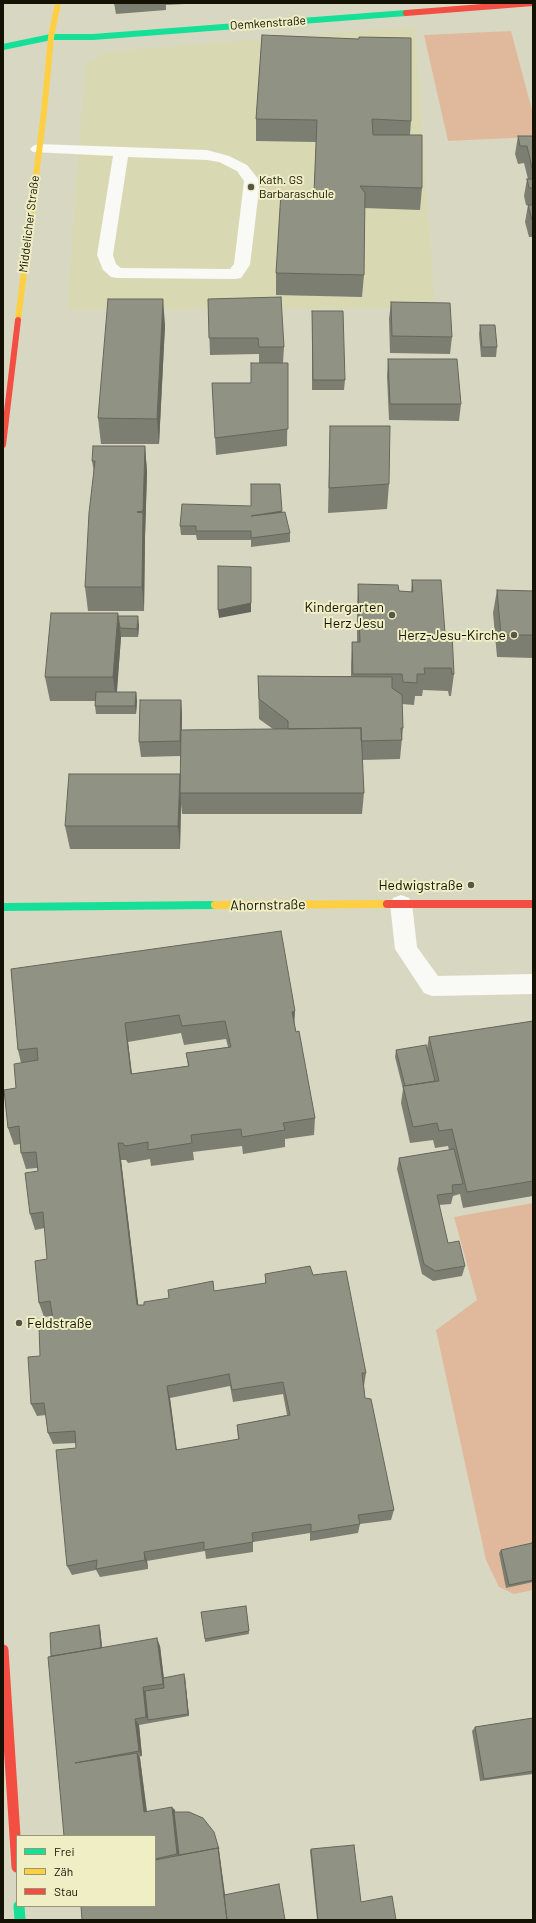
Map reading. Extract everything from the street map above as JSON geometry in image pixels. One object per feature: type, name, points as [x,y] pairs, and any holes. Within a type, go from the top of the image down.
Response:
[{"type":"street","name":"Middelicher Straße","points":[[3,445],[51,37],[58,3]]},
{"type":"street","name":"Oemkenstraße","points":[[3,47],[51,37],[93,37],[533,3]]},
{"type":"street","name":"Ahornstraße","points":[[3,907],[533,904]]},
{"type":"street","points":[[3,1650],[16,1852]]},
{"type":"street","points":[[20,1907],[20,1920]]},
{"type":"lane","points":[[38,149],[207,155],[224,159],[242,168],[252,181],[242,265],[235,274],[117,273],[109,266],[105,255],[121,152]]},
{"type":"lane","points":[[401,904],[406,949],[432,986],[533,984]]},
{"type":"shaded area","name":"Kath. GS Barbaraschule","points":[[415,27],[435,308],[67,310],[85,66],[104,52]]},
{"type":"shaded area","points":[[511,31],[533,114],[533,137],[448,141],[424,35]]},
{"type":"shaded area","points":[[533,1203],[533,1590],[514,1594],[499,1587],[486,1560],[436,1330],[477,1300],[454,1217]]},
{"type":"building","points":[[262,35],[359,39],[359,37],[411,38],[411,121],[372,119],[373,135],[422,135],[422,188],[360,186],[365,193],[364,275],[276,273],[281,192],[314,193],[317,120],[256,119]]},
{"type":"building","points":[[518,136],[533,136],[533,172],[527,146],[520,146]]},
{"type":"building","points":[[527,179],[533,179],[533,188],[529,188]]},
{"type":"building","points":[[528,205],[533,205],[533,220],[532,220]]},
{"type":"building","points":[[281,297],[284,347],[259,347],[258,338],[209,338],[208,299]]},
{"type":"building","points":[[108,299],[163,299],[157,419],[98,418]]},
{"type":"building","points":[[391,302],[450,303],[452,337],[392,336]]},
{"type":"building","points":[[312,311],[343,311],[345,380],[313,380]]},
{"type":"building","points":[[480,325],[495,325],[497,347],[482,347]]},
{"type":"building","points":[[388,359],[457,359],[461,404],[390,404]]},
{"type":"building","points":[[251,363],[288,363],[288,429],[215,438],[212,383],[251,383]]},
{"type":"building","points":[[330,426],[390,426],[389,484],[329,488]]},
{"type":"building","points":[[93,446],[145,446],[143,511],[137,512],[143,513],[142,587],[85,587],[89,513],[95,461],[92,461]]},
{"type":"building","points":[[251,484],[280,484],[282,511],[251,516],[285,512],[290,533],[251,538],[251,531],[196,531],[196,526],[180,526],[182,504],[251,506]]},
{"type":"building","points":[[218,566],[251,567],[251,603],[218,610]]},
{"type":"building","points":[[412,580],[441,580],[445,633],[452,633],[454,674],[452,674],[451,668],[424,668],[425,674],[417,674],[417,683],[403,682],[402,674],[353,674],[352,642],[360,642],[358,584],[398,585],[399,591],[413,592]]},
{"type":"building","points":[[497,590],[533,591],[533,635],[501,635]]},
{"type":"building","points":[[51,613],[118,613],[113,677],[45,677]]},
{"type":"building","points":[[118,616],[138,616],[137,629],[120,628]]},
{"type":"building","points":[[258,676],[392,677],[392,688],[402,695],[402,740],[361,741],[361,728],[288,729],[288,721],[259,699]]},
{"type":"building","points":[[96,692],[136,692],[135,706],[95,706]]},
{"type":"building","points":[[140,700],[181,700],[180,741],[139,742]]},
{"type":"building","points":[[361,728],[364,793],[180,793],[181,730]]},
{"type":"building","points":[[69,774],[180,774],[178,826],[65,826]]},
{"type":"building","points":[[281,931],[295,1011],[292,1012],[296,1032],[299,1031],[315,1118],[283,1123],[285,1130],[242,1137],[241,1129],[191,1135],[192,1143],[148,1150],[148,1142],[125,1146],[123,1143],[118,1143],[137,1305],[144,1305],[144,1302],[169,1298],[168,1290],[213,1281],[214,1291],[266,1283],[265,1274],[310,1266],[313,1275],[346,1271],[366,1373],[362,1373],[365,1398],[371,1399],[394,1510],[358,1515],[360,1524],[311,1532],[311,1524],[252,1533],[253,1542],[204,1550],[204,1542],[144,1552],[145,1560],[96,1569],[97,1560],[67,1566],[56,1450],[76,1448],[75,1431],[48,1433],[44,1403],[31,1404],[28,1357],[40,1356],[39,1326],[54,1325],[50,1301],[39,1303],[35,1261],[47,1259],[43,1212],[30,1214],[25,1173],[38,1171],[36,1152],[21,1153],[19,1126],[8,1128],[4,1090],[16,1088],[14,1064],[38,1060],[37,1048],[18,1050],[11,969]],"holes":[[[179,1015],[182,1026],[225,1021],[231,1047],[186,1053],[189,1066],[131,1074],[125,1023]],[[229,1374],[232,1390],[283,1382],[290,1415],[237,1425],[239,1439],[176,1450],[167,1386]]]},
{"type":"building","points":[[533,1021],[533,1181],[467,1192],[452,1129],[439,1131],[437,1123],[413,1127],[403,1086],[439,1081],[429,1037]]},
{"type":"building","points":[[426,1045],[435,1081],[405,1086],[396,1050]]},
{"type":"building","points":[[454,1149],[463,1184],[452,1185],[453,1193],[437,1195],[448,1243],[459,1241],[465,1266],[435,1271],[424,1264],[399,1158]]},
{"type":"building","points":[[532,1543],[533,1580],[509,1585],[501,1550]]},
{"type":"building","points":[[246,1606],[249,1631],[205,1639],[201,1612]]},
{"type":"building","points":[[99,1625],[101,1648],[51,1656],[50,1633]]},
{"type":"building","points":[[157,1638],[163,1684],[143,1687],[146,1717],[135,1719],[139,1751],[75,1763],[137,1753],[144,1812],[172,1807],[177,1854],[156,1859],[156,1835],[64,1835],[48,1657]]},
{"type":"building","points":[[184,1674],[188,1714],[148,1720],[145,1691],[164,1688],[163,1678]]},
{"type":"building","points":[[533,1718],[533,1771],[484,1779],[475,1727]]},
{"type":"building","points":[[174,1812],[189,1812],[203,1818],[214,1832],[219,1849],[179,1855]]},
{"type":"building","points":[[354,1845],[361,1902],[392,1896],[396,1920],[318,1920],[311,1849]]},
{"type":"building","points":[[218,1848],[227,1920],[82,1920],[81,1907],[156,1907],[156,1860]]},
{"type":"building","points":[[279,1884],[285,1920],[227,1920],[224,1895]]},
{"type":"traffic: fast","points":[[3,47],[51,37],[93,37],[406,13]]},
{"type":"traffic: fast","points":[[3,907],[215,905]]},
{"type":"traffic: fast","points":[[19,1907],[20,1920]]},
{"type":"traffic: slow","points":[[18,320],[44,112],[51,37],[58,3]]},
{"type":"traffic: slow","points":[[215,905],[387,904]]},
{"type":"traffic: jam","points":[[406,13],[533,3]]},
{"type":"traffic: jam","points":[[3,445],[18,320]]},
{"type":"traffic: jam","points":[[387,904],[533,904]]},
{"type":"traffic: jam","points":[[3,1650],[16,1852]]},
{"type":"place","name":"Kath. GS Barbaraschule","points":[[251,187]]},
{"type":"place","name":"Kindergarten Herz Jesu","points":[[392,615]]},
{"type":"place","name":"Herz-Jesu-Kirche","points":[[514,635]]},
{"type":"place","name":"Hedwigstraße","points":[[471,885]]},
{"type":"place","name":"Feldstraße","points":[[19,1323]]}]
